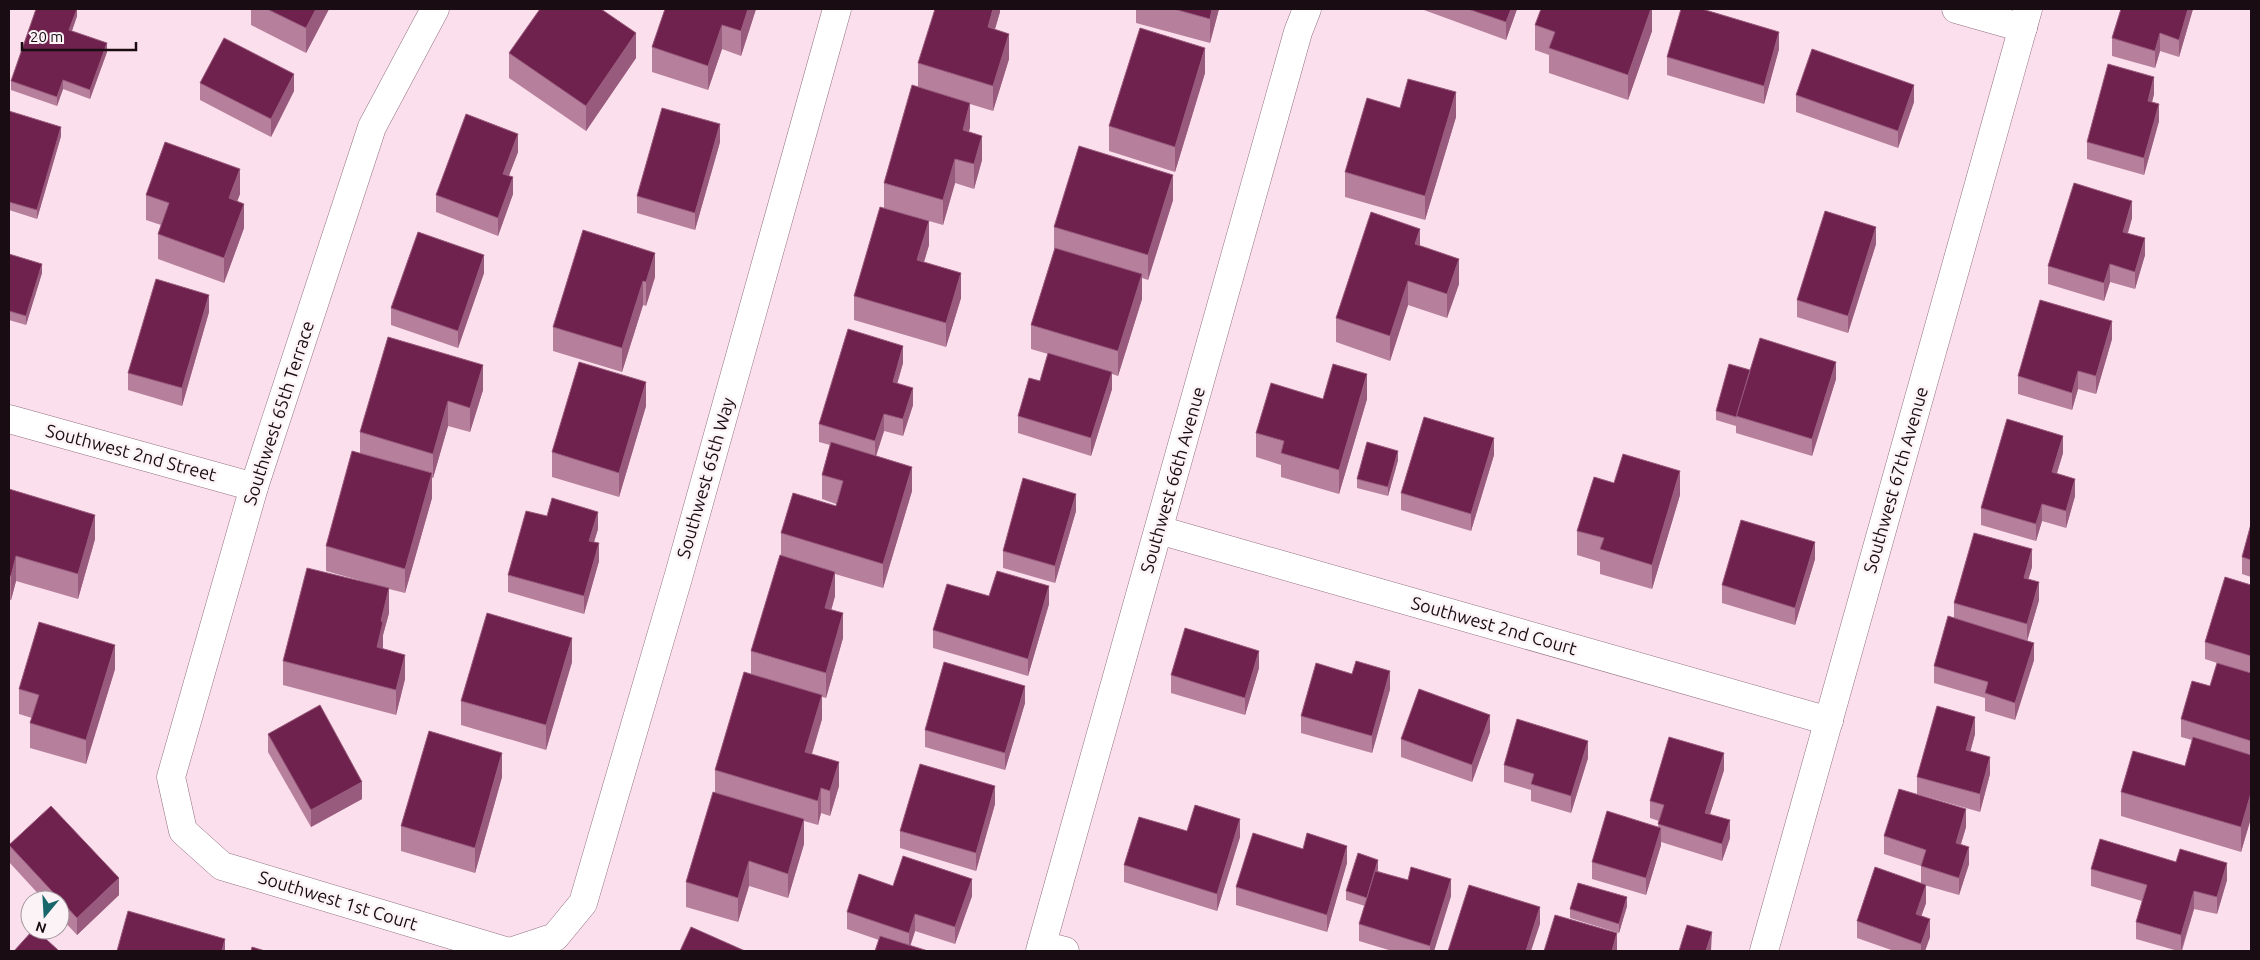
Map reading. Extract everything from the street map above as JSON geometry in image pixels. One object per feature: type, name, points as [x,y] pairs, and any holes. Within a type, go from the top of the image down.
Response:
[{"type":"street","name":"Southwest 65th Terrace","points":[[183,831],[171,777],[254,487],[372,127],[435,9]]},
{"type":"street","name":"Southwest 65th Way","points":[[513,951],[554,937],[583,903],[678,578],[837,9]]},
{"type":"street","name":"Southwest 66th Avenue","points":[[1049,949],[1159,530],[1296,41],[1307,9]]},
{"type":"street","points":[[1956,9],[2025,18]]},
{"type":"street","name":"Southwest 67th Avenue","points":[[1764,951],[2025,18]]},
{"type":"street","name":"Southwest 2nd Street","points":[[9,419],[254,487]]},
{"type":"street","name":"Southwest 2nd Court","points":[[1159,530],[1829,721]]},
{"type":"street","name":"Southwest 1st Court","points":[[183,831],[222,866],[505,951]]},
{"type":"building","points":[[36,9],[77,9],[69,30],[107,43],[90,90],[63,80],[57,97],[11,81]]},
{"type":"building","points":[[267,9],[316,9],[306,28]]},
{"type":"building","points":[[540,9],[601,9],[636,33],[586,106],[509,53]]},
{"type":"building","points":[[665,9],[748,9],[741,31],[722,25],[708,66],[652,47]]},
{"type":"building","points":[[935,9],[993,9],[988,27],[1009,34],[993,86],[918,63]]},
{"type":"building","points":[[1174,9],[1212,9],[1210,19]]},
{"type":"building","points":[[1468,9],[1511,9],[1506,22]]},
{"type":"building","points":[[1541,9],[1651,9],[1628,75],[1549,48],[1555,32],[1535,25]]},
{"type":"building","points":[[1681,9],[1702,9],[1779,32],[1764,86],[1667,57]]},
{"type":"building","points":[[2121,9],[2188,9],[2179,40],[2160,33],[2155,51],[2112,38]]},
{"type":"building","points":[[1140,28],[1205,48],[1175,147],[1109,126]]},
{"type":"building","points":[[224,38],[294,74],[271,119],[200,83]]},
{"type":"building","points":[[1812,49],[1914,85],[1898,131],[1796,95]]},
{"type":"building","points":[[2108,64],[2154,77],[2148,101],[2159,104],[2144,158],[2087,142]]},
{"type":"building","points":[[1408,79],[1456,92],[1425,196],[1345,172],[1367,98],[1400,108]]},
{"type":"building","points":[[912,85],[970,103],[963,130],[982,136],[974,164],[955,159],[943,200],[884,183]]},
{"type":"building","points":[[662,108],[720,124],[695,213],[637,196]]},
{"type":"building","points":[[9,111],[61,127],[37,210],[9,202]]},
{"type":"building","points":[[466,114],[518,134],[503,174],[513,177],[498,218],[436,195]]},
{"type":"building","points":[[165,142],[240,169],[229,198],[244,204],[224,258],[158,234],[169,203],[146,195]]},
{"type":"building","points":[[1079,146],[1173,175],[1148,255],[1054,227]]},
{"type":"building","points":[[2074,183],[2132,201],[2123,232],[2145,238],[2135,272],[2110,264],[2104,283],[2048,266]]},
{"type":"building","points":[[880,207],[929,221],[917,260],[961,273],[946,323],[854,296]]},
{"type":"building","points":[[1825,211],[1876,227],[1848,316],[1797,300]]},
{"type":"building","points":[[1371,212],[1420,229],[1415,244],[1459,259],[1447,294],[1408,281],[1390,336],[1336,318]]},
{"type":"building","points":[[583,230],[655,253],[646,282],[643,281],[622,348],[553,327]]},
{"type":"building","points":[[418,232],[484,255],[458,331],[391,308]]},
{"type":"building","points":[[1055,248],[1142,274],[1118,351],[1031,325]]},
{"type":"building","points":[[9,254],[42,264],[26,316],[9,311]]},
{"type":"building","points":[[156,279],[209,295],[182,388],[128,373]]},
{"type":"building","points":[[2040,300],[2112,321],[2096,376],[2078,371],[2072,393],[2018,376]]},
{"type":"building","points":[[848,329],[903,346],[893,382],[913,388],[903,419],[884,414],[875,441],[819,424]]},
{"type":"building","points":[[388,337],[483,365],[470,408],[448,401],[433,454],[360,432]]},
{"type":"building","points":[[1760,338],[1836,362],[1812,439],[1736,416]]},
{"type":"building","points":[[1048,353],[1112,372],[1091,438],[1018,416],[1029,378],[1040,381]]},
{"type":"building","points":[[579,362],[646,382],[619,473],[552,452]]},
{"type":"building","points":[[1333,364],[1367,374],[1339,470],[1281,453],[1284,441],[1256,433],[1271,383],[1323,399]]},
{"type":"building","points":[[1729,364],[1750,370],[1736,417],[1716,411]]},
{"type":"building","points":[[1424,417],[1494,438],[1471,514],[1401,493]]},
{"type":"building","points":[[2007,419],[2063,436],[2052,472],[2075,479],[2066,511],[2042,504],[2036,524],[1981,508]]},
{"type":"building","points":[[831,442],[912,467],[883,564],[781,533],[793,493],[836,506],[843,481],[822,475]]},
{"type":"building","points":[[1367,442],[1398,451],[1388,487],[1357,479]]},
{"type":"building","points":[[352,451],[432,473],[405,569],[326,546]]},
{"type":"building","points":[[1623,454],[1680,471],[1652,565],[1600,549],[1604,538],[1577,531],[1594,477],[1614,483]]},
{"type":"building","points":[[1023,478],[1076,494],[1055,566],[1003,551]]},
{"type":"building","points":[[9,489],[95,515],[78,574],[16,556],[11,576],[9,575]]},
{"type":"building","points":[[552,498],[598,512],[589,541],[599,543],[584,596],[508,575],[526,511],[547,516]]},
{"type":"building","points":[[1741,520],[1815,542],[1795,608],[1722,585]]},
{"type":"building","points":[[2251,524],[2251,560],[2242,557]]},
{"type":"building","points":[[1974,533],[2032,549],[2024,578],[2039,582],[2027,624],[1954,603]]},
{"type":"building","points":[[780,555],[835,572],[825,608],[843,613],[826,673],[751,651]]},
{"type":"building","points":[[307,568],[389,588],[377,647],[405,655],[396,690],[283,661]]},
{"type":"building","points":[[997,571],[1049,586],[1028,659],[933,630],[947,584],[989,596]]},
{"type":"building","points":[[2225,577],[2251,585],[2251,656],[2205,642]]},
{"type":"building","points":[[487,613],[572,638],[546,725],[461,701]]},
{"type":"building","points":[[1948,616],[2034,643],[2015,703],[1985,693],[1988,682],[1934,666]]},
{"type":"building","points":[[39,622],[115,645],[86,740],[30,723],[39,695],[19,689]]},
{"type":"building","points":[[1185,628],[1259,651],[1245,698],[1171,675]]},
{"type":"building","points":[[1356,661],[1390,671],[1372,736],[1301,716],[1316,663],[1352,674]]},
{"type":"building","points":[[944,662],[1025,686],[1005,753],[925,730]]},
{"type":"building","points":[[2217,663],[2251,673],[2251,741],[2181,719],[2192,681],[2210,686]]},
{"type":"building","points":[[744,672],[822,695],[805,752],[839,762],[830,791],[821,788],[818,801],[715,770]]},
{"type":"building","points":[[1419,689],[1490,715],[1472,765],[1401,739]]},
{"type":"building","points":[[320,705],[362,782],[311,810],[268,734]]},
{"type":"building","points":[[1937,706],[1975,717],[1966,750],[1990,757],[1980,794],[1917,777]]},
{"type":"building","points":[[1517,719],[1588,741],[1571,796],[1531,784],[1534,774],[1504,765]]},
{"type":"building","points":[[429,731],[502,753],[475,848],[401,826]]},
{"type":"building","points":[[1669,737],[1724,753],[1705,813],[1730,820],[1722,844],[1658,824],[1664,805],[1650,801]]},
{"type":"building","points":[[2193,737],[2251,755],[2251,793],[2241,827],[2121,792],[2133,751],[2185,766]]},
{"type":"building","points":[[920,764],[995,786],[976,853],[900,831]]},
{"type":"building","points":[[1899,789],[1966,809],[1956,843],[1969,847],[1959,878],[1921,866],[1926,850],[1884,836]]},
{"type":"building","points":[[713,792],[804,819],[788,874],[749,861],[738,898],[686,882]]},
{"type":"building","points":[[1195,805],[1240,819],[1217,894],[1124,865],[1139,817],[1187,831]]},
{"type":"building","points":[[51,806],[119,878],[77,918],[70,910],[70,890],[51,890],[9,845]]},
{"type":"building","points":[[1607,811],[1661,828],[1646,878],[1592,862]]},
{"type":"building","points":[[1253,833],[1303,849],[1307,833],[1347,846],[1327,915],[1236,887]]},
{"type":"building","points":[[2100,839],[2176,862],[2180,849],[2227,863],[2217,897],[2194,891],[2181,935],[2136,922],[2147,885],[2091,869]]},
{"type":"building","points":[[1358,853],[1378,860],[1367,898],[1346,891]]},
{"type":"building","points":[[903,856],[972,879],[955,927],[915,914],[909,933],[847,912],[859,874],[893,886]]},
{"type":"building","points":[[1411,867],[1451,879],[1430,946],[1359,924],[1375,871],[1408,880]]},
{"type":"building","points":[[1875,867],[1926,885],[1916,914],[1930,919],[1921,944],[1857,921]]},
{"type":"building","points":[[1578,883],[1627,897],[1619,924],[1570,909]]},
{"type":"building","points":[[1469,885],[1540,907],[1526,951],[1448,951]]},
{"type":"building","points":[[128,911],[225,939],[222,951],[117,951]]},
{"type":"building","points":[[1555,915],[1617,933],[1612,951],[1544,951]]},
{"type":"building","points":[[1687,925],[1712,932],[1706,951],[1679,951]]},
{"type":"building","points":[[691,927],[745,951],[680,951]]},
{"type":"building","points":[[880,936],[928,951],[875,951]]},
{"type":"building","points":[[24,940],[47,940],[58,950],[57,951],[14,951]]},
{"type":"building","points":[[252,947],[265,951],[251,951]]}]
